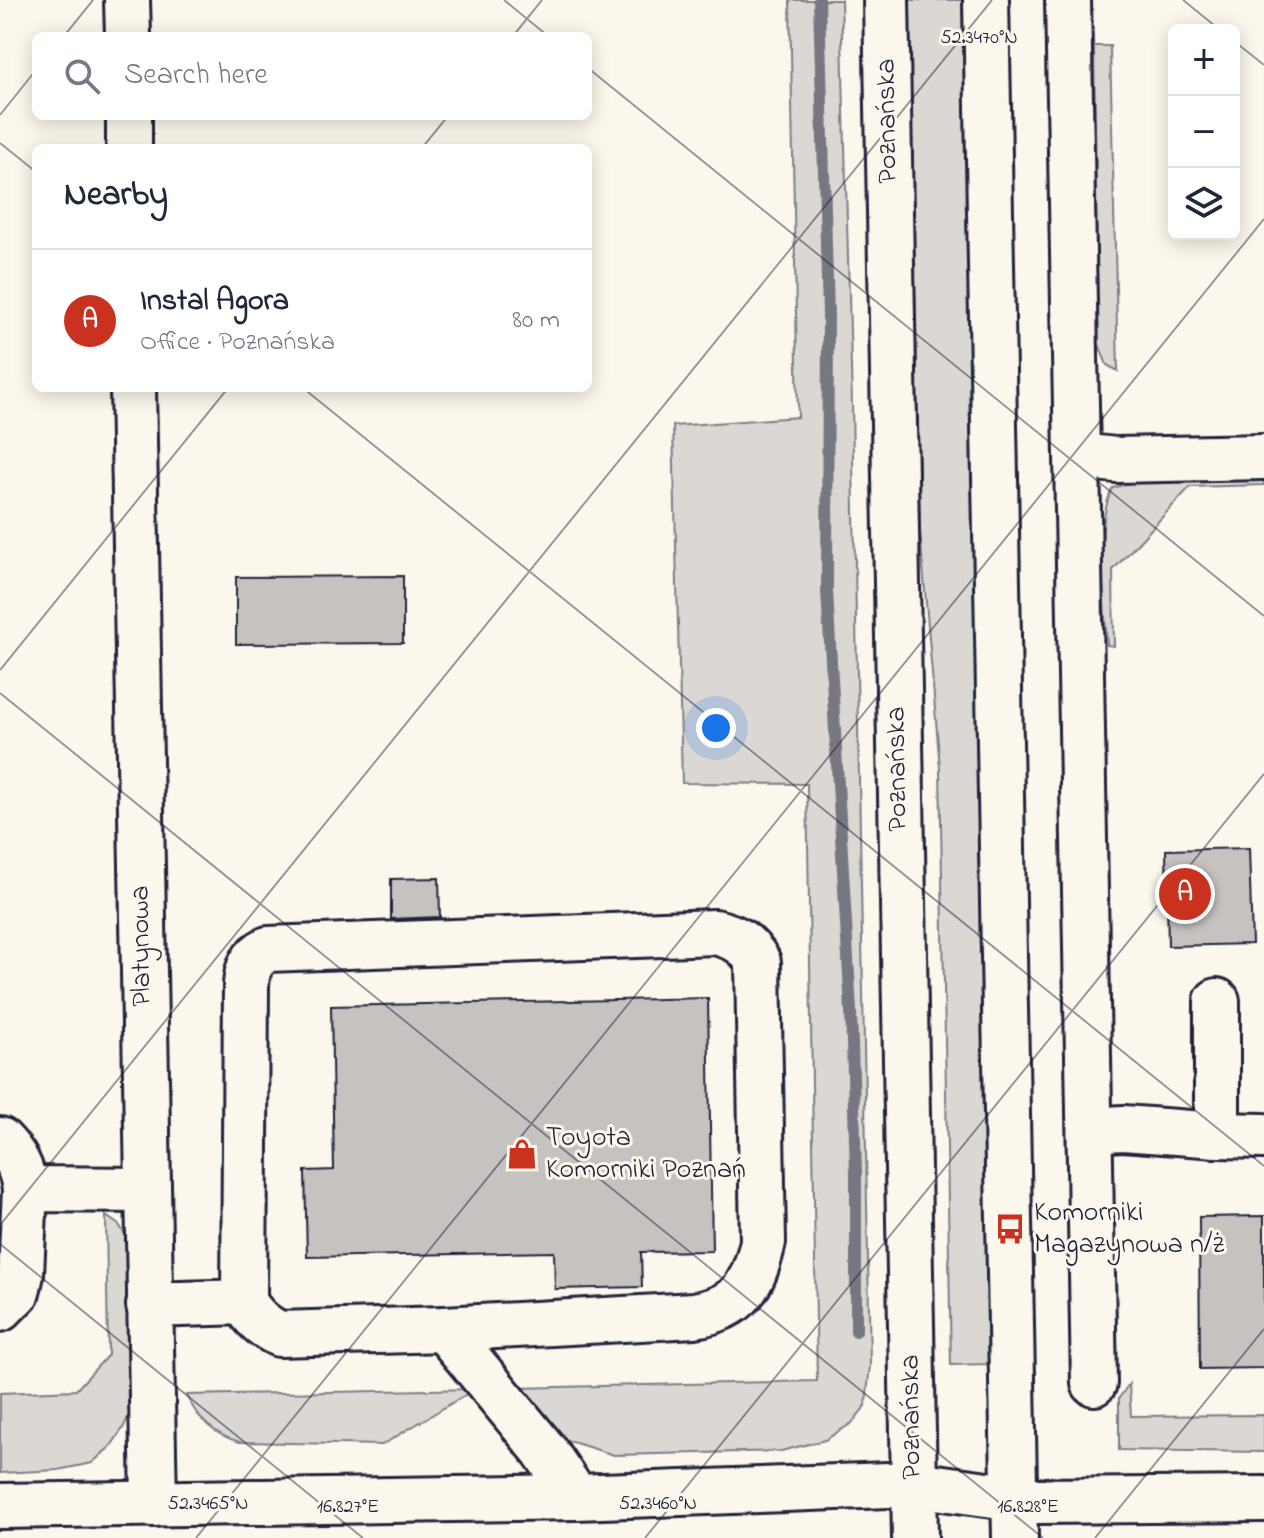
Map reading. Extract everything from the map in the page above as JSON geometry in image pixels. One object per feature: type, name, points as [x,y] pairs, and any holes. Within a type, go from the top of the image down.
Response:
[{"type":"street","points":[[127,0],[128,32]]},
{"type":"street","name":"Poznańska","points":[[886,0],[894,557],[915,1538]]},
{"type":"street","points":[[986,0],[1015,1518]]},
{"type":"street","points":[[1068,0],[1094,1383]]},
{"type":"street","points":[[129,120],[129,144]]},
{"type":"street","name":"Platynowa","points":[[133,392],[154,1504]]},
{"type":"street","points":[[1077,456],[1116,460],[1264,457]]},
{"type":"street","points":[[715,932],[734,936],[750,947],[758,962],[763,1242],[756,1270],[745,1290],[715,1312],[520,1325],[279,1334],[264,1327],[253,1316],[244,1302],[246,985],[247,974],[257,955],[268,949],[715,932]]},
{"type":"street","points":[[1217,1001],[1217,1135]]},
{"type":"street","points":[[1090,1130],[1123,1128],[1264,1136]]},
{"type":"street","points":[[0,1140],[18,1162],[25,1189],[21,1274],[17,1292],[0,1309]]},
{"type":"street","points":[[25,1189],[147,1190]]},
{"type":"street","points":[[149,1305],[244,1302]]},
{"type":"street","points":[[484,1377],[520,1325]]},
{"type":"street","points":[[444,1329],[544,1450],[576,1497]]},
{"type":"street","points":[[0,1506],[576,1497],[914,1484],[1015,1518]]},
{"type":"street","points":[[1015,1518],[1038,1501],[1179,1519],[1264,1499]]},
{"type":"shaded area","points":[[790,0],[841,0],[870,1365],[866,1405],[852,1423],[825,1440],[781,1451],[614,1455],[569,1441],[552,1429],[516,1388],[817,1381],[807,784],[682,783],[673,426],[798,417]]},
{"type":"shaded area","points":[[909,0],[962,0],[980,786],[988,1364],[951,1365],[940,768],[920,531]]},
{"type":"shaded area","points":[[1094,46],[1110,46],[1118,371],[1107,365],[1098,342]]},
{"type":"shaded area","points":[[1264,478],[1264,485],[1190,487],[1113,570],[1114,646],[1107,645],[1102,541],[1107,503],[1113,488],[1135,481]]},
{"type":"shaded area","points":[[106,1216],[119,1225],[128,1239],[133,1407],[111,1446],[92,1463],[58,1470],[0,1473],[0,1393],[76,1390],[108,1355]]},
{"type":"shaded area","points":[[1129,1384],[1131,1416],[1264,1415],[1264,1452],[1119,1450],[1119,1398]]},
{"type":"shaded area","points":[[475,1389],[382,1445],[240,1442],[223,1436],[208,1425],[187,1395]]},
{"type":"building","points":[[403,576],[403,643],[236,644],[236,577]]},
{"type":"building","points":[[1249,848],[1252,944],[1168,946],[1166,850]]},
{"type":"building","points":[[439,878],[440,917],[391,919],[391,879]]},
{"type":"building","name":"Toyota Komorniki Poznań","points":[[708,998],[712,1251],[641,1252],[642,1287],[555,1289],[554,1252],[307,1257],[305,1171],[334,1170],[331,1006]]},
{"type":"building","points":[[1264,1216],[1264,1368],[1200,1369],[1199,1217]]},
{"type":"waterway","points":[[819,0],[828,314],[827,591],[851,1011],[856,1172],[856,1331]]},
{"type":"place","name":"Instal Agora","points":[[1185,894]]},
{"type":"place","name":"Toyota Komorniki Poznań","points":[[522,1154]]},
{"type":"place","name":"Komorniki Magazynowa n/ż","points":[[1010,1229]]}]
